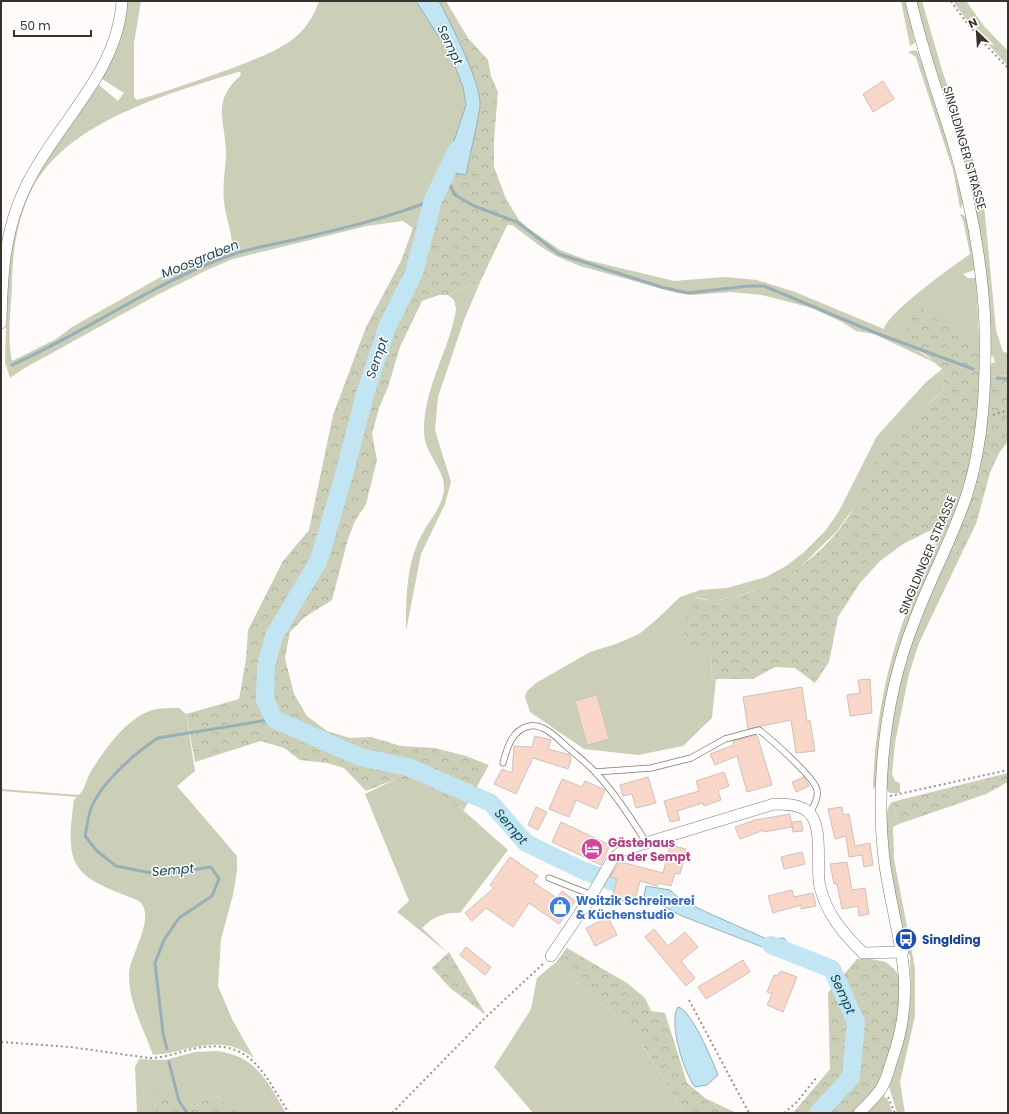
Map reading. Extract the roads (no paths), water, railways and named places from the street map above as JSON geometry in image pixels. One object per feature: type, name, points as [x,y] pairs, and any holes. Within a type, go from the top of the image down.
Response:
[{"type":"street","points":[[1,323],[6,245],[15,210],[39,161],[90,88],[106,59],[116,35],[122,1]]},
{"type":"street","name":"SINGLDINGER STRASSE","points":[[860,1113],[882,1087],[898,1044],[903,1024],[906,979],[903,952],[886,866],[881,820],[883,759],[889,708],[901,660],[914,619],[948,545],[968,491],[978,445],[985,359],[983,304],[970,212],[954,148],[921,44],[911,1]]},
{"type":"street","points":[[551,956],[592,895],[612,860],[623,850],[774,804],[792,805],[804,808],[810,813],[815,821],[818,834],[819,885],[826,906],[842,933],[863,953],[903,952]]},
{"type":"lane","points":[[502,763],[509,743],[515,735],[530,726],[540,726],[552,734],[595,772],[629,815],[646,842]]},
{"type":"lane","points":[[595,772],[651,768],[691,758],[725,738],[759,730],[775,743],[816,787],[817,799],[810,813]]},
{"type":"lane","points":[[550,878],[592,895]]},
{"type":"water","points":[[416,1],[439,1],[464,53],[476,83],[480,106],[466,175],[444,171],[466,105],[463,87],[451,56]]},
{"type":"water","points":[[646,886],[670,890],[680,899],[767,939],[784,938],[798,959],[791,961],[778,953],[682,916],[644,896]]},
{"type":"water","points":[[678,1007],[683,1010],[695,1026],[707,1048],[718,1075],[707,1085],[695,1087],[686,1071],[676,1035],[675,1014]]},
{"type":"waterway","name":"Sempt","points":[[457,150],[433,200],[414,273],[388,325],[365,394],[345,471],[319,560],[274,636],[266,666],[265,700],[274,719],[360,757],[408,767],[491,803],[526,843],[582,870],[616,883]]},
{"type":"waterway","points":[[445,176],[455,195],[474,206],[517,222],[559,254],[661,287],[688,293],[748,286],[764,286],[876,333],[973,369]]},
{"type":"waterway","name":"Moosgraben","points":[[12,365],[66,338],[173,280],[228,256],[364,223],[433,200]]},
{"type":"waterway","points":[[997,378],[1008,379]]},
{"type":"waterway","name":"Sempt","points":[[167,1049],[163,1033],[155,963],[164,940],[179,918],[212,896],[219,879],[211,867],[179,872],[151,873],[116,866],[97,851],[85,836],[92,806],[104,787],[120,768],[158,738],[274,719]]},
{"type":"waterway","name":"Sempt","points":[[771,945],[832,969],[856,1022],[851,1077],[818,1113]]},
{"type":"waterway","name":"Sempt","points":[[169,1062],[179,1101],[187,1113]]},
{"type":"place","name":"Gästehaus an der Sempt","points":[[592,849]]},
{"type":"place","name":"Woitzik Schreinerei & Küchenstudio","points":[[560,907]]},
{"type":"place","name":"Singlding","points":[[906,939]]}]
